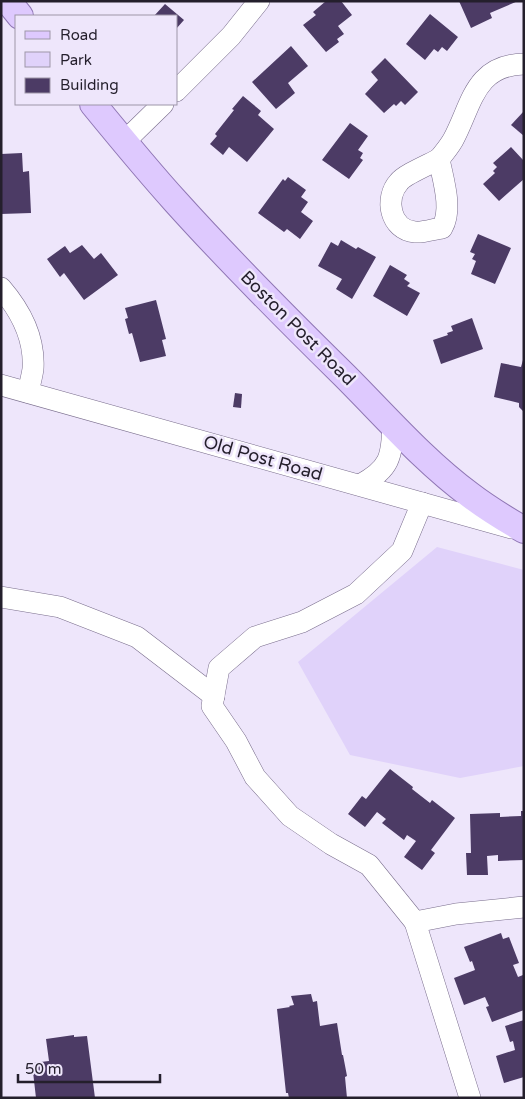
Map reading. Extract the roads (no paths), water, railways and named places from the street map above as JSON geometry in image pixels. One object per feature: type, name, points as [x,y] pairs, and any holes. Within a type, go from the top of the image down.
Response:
[{"type":"main road","points":[[8,1],[19,15]]},
{"type":"main road","name":"Boston Post Road","points":[[94,105],[174,201],[256,287],[393,424],[441,471],[469,494],[496,514],[524,531]]},
{"type":"street","points":[[178,89],[215,54],[250,5]]},
{"type":"street","points":[[439,159],[453,142],[475,90],[489,75],[509,64],[524,64]]},
{"type":"street","points":[[124,142],[163,105]]},
{"type":"street","points":[[1,288],[25,322],[31,345],[33,368],[28,392]]},
{"type":"street","name":"Old Post Road","points":[[1,385],[524,531]]},
{"type":"street","points":[[360,486],[374,478],[385,465],[390,455],[393,424]]},
{"type":"street","points":[[422,503],[402,551],[356,594],[302,622],[255,637],[218,668],[212,706],[236,741],[255,777],[290,816],[330,844],[369,865],[415,922],[470,1098]]},
{"type":"street","points":[[1,597],[60,607],[136,637],[214,696]]},
{"type":"street","points":[[415,922],[456,914],[524,907]]}]
